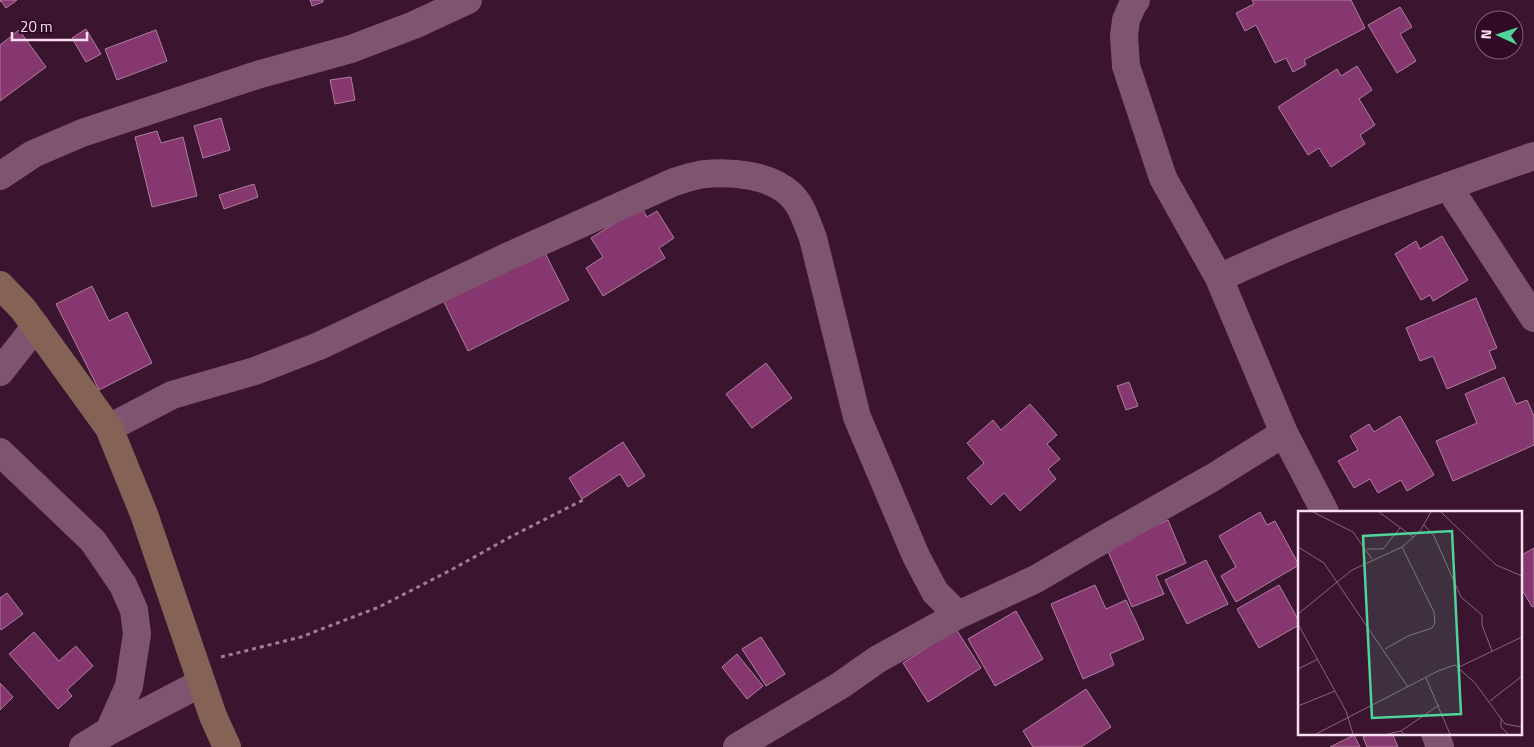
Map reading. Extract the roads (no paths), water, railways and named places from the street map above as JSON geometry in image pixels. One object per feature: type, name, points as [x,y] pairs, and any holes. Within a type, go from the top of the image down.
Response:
[{"type":"main road","points":[[0,285],[36,326],[109,428],[144,514],[212,716],[227,747]]},
{"type":"street","points":[[0,176],[34,154],[82,133],[256,75],[351,49],[414,25],[468,0]]},
{"type":"street","points":[[1136,0],[1126,20],[1124,36],[1126,66],[1163,178],[1219,278],[1284,433],[1324,511]]},
{"type":"street","points":[[1219,278],[1327,230],[1534,156]]},
{"type":"street","points":[[109,428],[172,395],[255,371],[319,346],[509,256],[674,182],[702,174],[729,174],[764,179],[776,184],[790,194],[802,211],[813,238],[857,417],[916,556],[935,592],[958,616]]},
{"type":"street","points":[[1448,186],[1534,318]]},
{"type":"street","points":[[0,372],[36,326]]},
{"type":"street","points":[[737,747],[833,690],[878,659],[958,616],[1036,579],[1212,478],[1284,433]]},
{"type":"street","points":[[0,452],[93,541],[123,586],[134,610],[136,634],[129,686],[109,731]]},
{"type":"street","points":[[83,747],[197,673]]},
{"type":"street","points":[[1435,734],[1440,747]]}]
